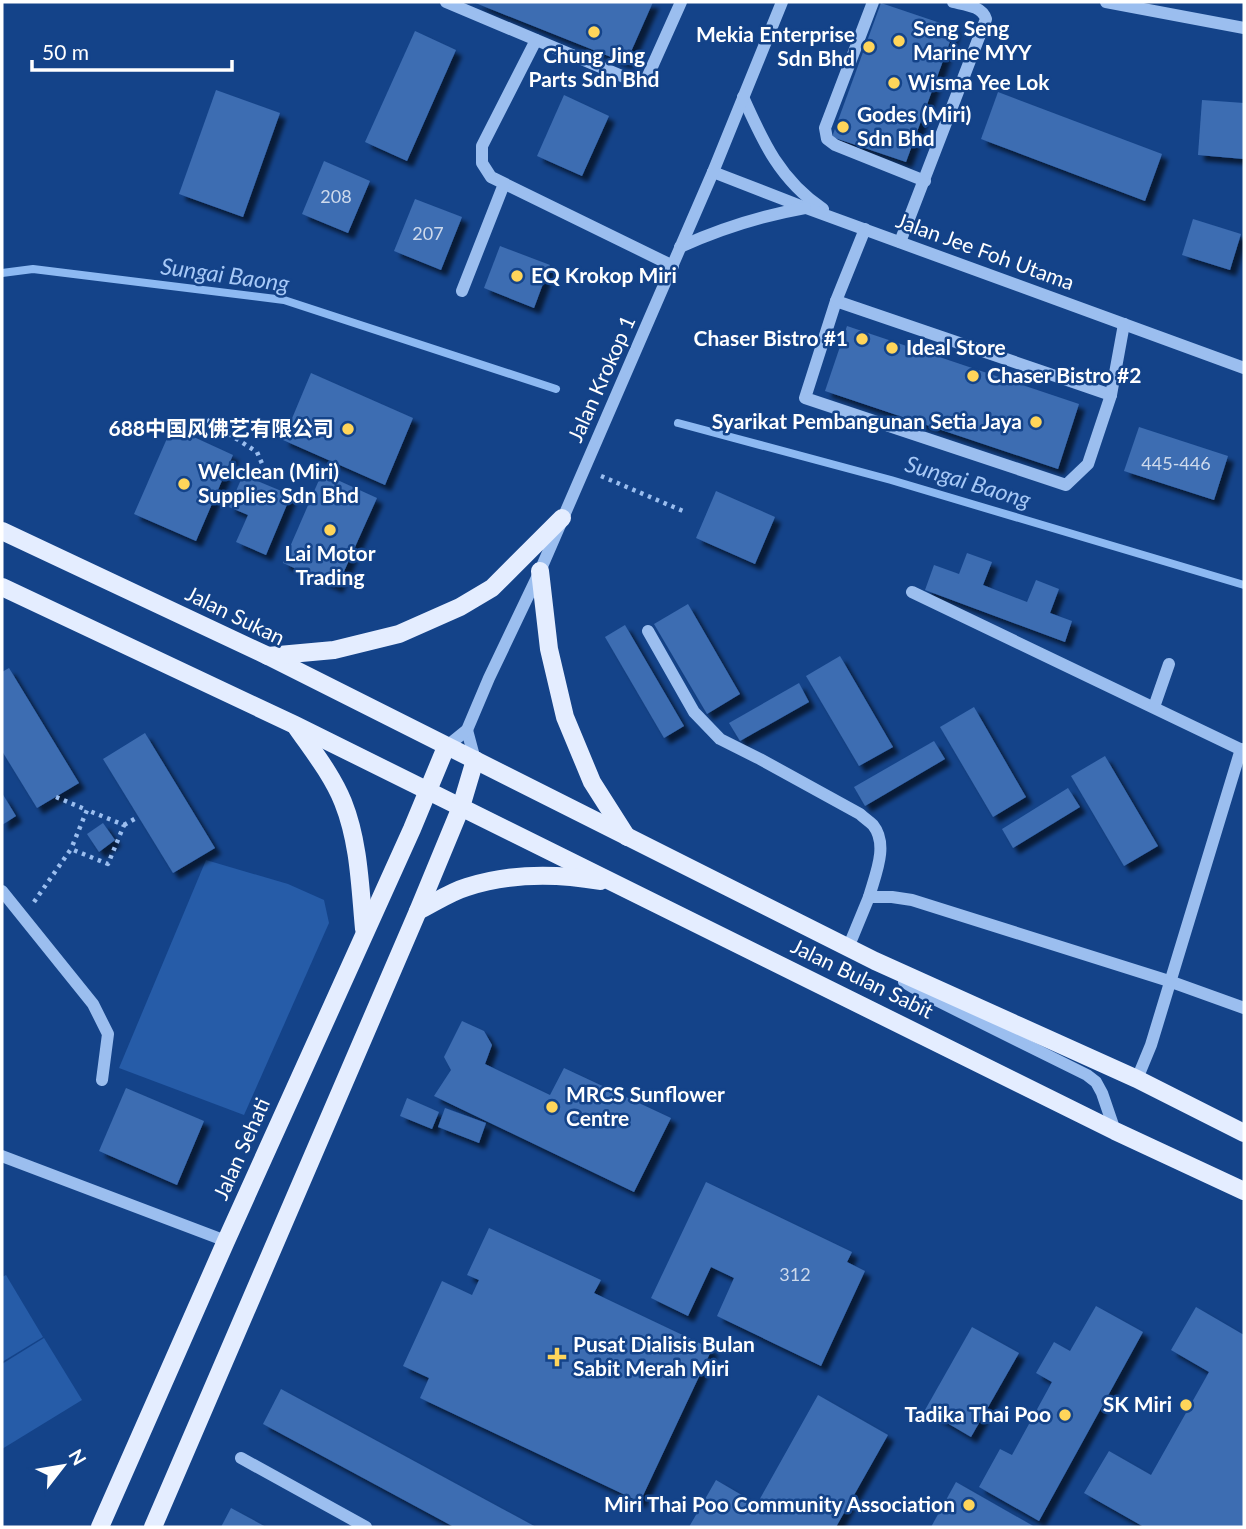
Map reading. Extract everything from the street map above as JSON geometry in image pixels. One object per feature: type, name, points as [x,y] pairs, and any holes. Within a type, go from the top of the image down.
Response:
[{"type":"main road","points":[[268,656],[334,650],[399,634],[460,607],[492,588],[562,518]]},
{"type":"main road","name":"Jalan Sukan","points":[[2,531],[268,656],[475,760]]},
{"type":"main road","points":[[540,571],[549,649],[565,717],[592,782],[627,837]]},
{"type":"main road","points":[[2,587],[429,791]]},
{"type":"main road","points":[[295,725],[326,769],[342,801],[356,846],[365,933]]},
{"type":"main road","name":"Jalan Sehati","points":[[100,1527],[429,791],[446,747]]},
{"type":"main road","points":[[153,1527],[418,911],[461,807],[475,760]]},
{"type":"main road","name":"Jalan Bulan Sabit","points":[[475,760],[848,948],[1137,1079],[1244,1133]]},
{"type":"main road","name":"Jalan Bulan Sabit","points":[[429,791],[1244,1191]]},
{"type":"main road","points":[[418,911],[465,887],[516,876],[569,875],[618,884]]},
{"type":"street","points":[[446,2],[636,82],[647,78],[681,2]]},
{"type":"street","name":"Jalan Krokop 1","points":[[467,730],[540,571],[673,266],[782,2]]},
{"type":"street","points":[[873,2],[825,128],[827,139],[835,145],[925,181]]},
{"type":"street","points":[[901,242],[986,19],[980,9],[953,2]]},
{"type":"street","points":[[1106,2],[1244,28]]},
{"type":"street","points":[[536,40],[482,146],[482,163],[491,177],[673,266]]},
{"type":"street","points":[[743,97],[769,152],[788,178],[810,200],[837,218]]},
{"type":"street","name":"Jalan Jee Foh Utama","points":[[713,172],[1244,368]]},
{"type":"street","points":[[462,291],[504,184]]},
{"type":"street","points":[[680,247],[741,222],[806,208]]},
{"type":"street","points":[[865,229],[836,301],[804,398],[1066,485],[1088,464],[1111,396],[1124,324]]},
{"type":"street","points":[[836,301],[1111,396]]},
{"type":"street","points":[[912,592],[1243,750],[1151,1045],[1137,1079]]},
{"type":"street","points":[[648,631],[694,712],[720,739],[860,814],[873,825],[881,850],[869,897],[848,948]]},
{"type":"street","points":[[1154,707],[1170,664]]},
{"type":"street","points":[[446,747],[467,730],[475,760]]},
{"type":"street","points":[[2,891],[93,1004],[108,1034],[102,1080]]},
{"type":"street","points":[[869,897],[912,900],[1169,981],[1244,1009]]},
{"type":"street","points":[[875,961],[896,978],[928,996],[1087,1075],[1097,1083],[1115,1130]]},
{"type":"street","points":[[2,1156],[226,1241]]},
{"type":"street","points":[[240,1458],[366,1527]]},
{"type":"path","points":[[208,420],[257,452],[265,473]]},
{"type":"path","points":[[584,468],[683,511]]},
{"type":"path","points":[[56,797],[124,825]]},
{"type":"path","points":[[23,918],[71,849],[87,810]]},
{"type":"path","points":[[71,849],[108,864],[124,825],[138,817]]},
{"type":"shaded area","points":[[206,860],[288,884],[324,900],[329,923],[244,1115],[119,1068]]},
{"type":"shaded area","points":[[6,1275],[43,1337],[2,1362],[2,1277]]},
{"type":"shaded area","points":[[44,1338],[82,1400],[2,1449],[2,1364]]},
{"type":"building","name":"Chung Jing Parts Sdn Bhd","points":[[473,2],[653,2],[626,63]]},
{"type":"building","name":"Wisma Yee Lok","points":[[881,3],[955,28],[906,162],[832,137]]},
{"type":"building","points":[[415,31],[456,50],[407,161],[365,142]]},
{"type":"building","points":[[216,90],[280,113],[243,217],[179,194]]},
{"type":"building","points":[[998,92],[1162,154],[1145,201],[981,139]]},
{"type":"building","points":[[564,95],[609,116],[582,176],[537,156]]},
{"type":"building","points":[[1202,100],[1244,103],[1244,159],[1198,155]]},
{"type":"building","points":[[324,161],[370,181],[348,233],[302,214]]},
{"type":"building","points":[[415,199],[462,217],[441,270],[394,251]]},
{"type":"building","points":[[1193,219],[1241,234],[1230,270],[1182,255]]},
{"type":"building","name":"EQ Krokop Miri","points":[[500,246],[550,265],[534,308],[484,288]]},
{"type":"building","points":[[847,326],[1079,404],[1058,469],[825,391]]},
{"type":"building","name":"688中国风佛艺有限公司","points":[[311,373],[413,418],[385,485],[283,440]]},
{"type":"building","name":"Welclean (Miri) Supplies Sdn Bhd","points":[[172,427],[233,455],[196,541],[134,514]]},
{"type":"building","points":[[1139,427],[1228,456],[1214,500],[1124,471]]},
{"type":"building","name":"Lai Motor Trading","points":[[322,473],[377,498],[337,587],[283,563]]},
{"type":"building","points":[[243,475],[291,495],[266,555],[236,542],[248,515],[229,507]]},
{"type":"building","points":[[716,491],[775,517],[755,564],[696,538]]},
{"type":"building","points":[[967,553],[992,562],[983,585],[1027,602],[1036,580],[1059,589],[1050,613],[1072,621],[1065,642],[925,590],[934,565],[959,574]]},
{"type":"building","points":[[688,604],[740,694],[707,714],[654,624]]},
{"type":"building","points":[[625,625],[684,726],[664,738],[605,637]]},
{"type":"building","points":[[840,656],[893,747],[859,766],[806,676]]},
{"type":"building","points":[[9,668],[79,783],[37,808],[2,751],[2,672]]},
{"type":"building","points":[[799,683],[809,702],[740,741],[729,723]]},
{"type":"building","points":[[974,707],[1026,797],[993,817],[940,727]]},
{"type":"building","points":[[145,733],[215,848],[173,873],[103,759]]},
{"type":"building","points":[[934,741],[945,759],[865,806],[854,787]]},
{"type":"building","points":[[1105,756],[1158,846],[1124,866],[1071,776]]},
{"type":"building","points":[[1068,788],[1080,807],[1013,848],[1002,829]]},
{"type":"building","points":[[2,793],[16,816],[2,825]]},
{"type":"building","points":[[103,823],[115,840],[99,852],[87,834]]},
{"type":"building","name":"MRCS Sunflower Centre","points":[[462,1021],[484,1031],[492,1045],[485,1064],[550,1095],[564,1068],[671,1118],[634,1192],[434,1096],[451,1070],[444,1057]]},
{"type":"building","points":[[126,1088],[204,1121],[177,1185],[99,1151]]},
{"type":"building","points":[[407,1098],[439,1112],[432,1129],[400,1116]]},
{"type":"building","points":[[445,1108],[486,1123],[479,1143],[438,1127]]},
{"type":"building","points":[[706,1182],[852,1252],[847,1262],[865,1271],[821,1366],[717,1316],[734,1278],[711,1267],[688,1316],[651,1298]]},
{"type":"building","name":"Pusat Dialisis Bulan Sabit Merah Miri","points":[[489,1228],[601,1280],[594,1293],[712,1349],[640,1502],[420,1398],[429,1378],[403,1366],[442,1281],[472,1295],[479,1280],[467,1275]]},
{"type":"building","name":"Tadika Thai Poo","points":[[1096,1306],[1143,1332],[1039,1521],[979,1487],[1000,1449],[1012,1455],[1052,1382],[1036,1373],[1054,1342],[1070,1351]]},
{"type":"building","name":"SK Miri","points":[[1196,1307],[1244,1335],[1244,1527],[1144,1527],[1084,1493],[1109,1451],[1151,1475],[1209,1372],[1171,1350]]},
{"type":"building","points":[[972,1327],[1019,1353],[971,1437],[925,1410]]},
{"type":"building","points":[[281,1389],[536,1527],[454,1527],[263,1424]]},
{"type":"building","points":[[818,1395],[888,1435],[836,1527],[689,1527],[716,1480],[757,1504]]},
{"type":"building","name":"Miri Thai Poo Community Association","points":[[956,1482],[1035,1527],[931,1527]]},
{"type":"building","points":[[231,1508],[266,1527],[221,1527]]},
{"type":"waterway","name":"Sungai Baong","points":[[2,273],[33,269],[284,300],[556,389]]},
{"type":"waterway","name":"Sungai Baong","points":[[678,423],[891,480],[1244,585]]},
{"type":"place","name":"Chung Jing Parts Sdn Bhd","points":[[594,32]]},
{"type":"place","name":"Seng Seng Marine MYY","points":[[899,41]]},
{"type":"place","name":"Mekia Enterprise Sdn Bhd","points":[[869,47]]},
{"type":"place","name":"Wisma Yee Lok","points":[[894,83]]},
{"type":"place","name":"Godes (Miri) Sdn Bhd","points":[[843,127]]},
{"type":"place","name":"EQ Krokop Miri","points":[[517,276]]},
{"type":"place","name":"Chaser Bistro #1","points":[[862,339]]},
{"type":"place","name":"Ideal Store","points":[[892,348]]},
{"type":"place","name":"Chaser Bistro #2","points":[[973,376]]},
{"type":"place","name":"Syarikat Pembangunan Setia Jaya","points":[[1036,422]]},
{"type":"place","name":"688中国风佛艺有限公司","points":[[348,429]]},
{"type":"place","name":"Welclean (Miri) Supplies Sdn Bhd","points":[[184,484]]},
{"type":"place","name":"Lai Motor Trading","points":[[330,530]]},
{"type":"place","name":"MRCS Sunflower Centre","points":[[552,1107]]},
{"type":"place","name":"Pusat Dialisis Bulan Sabit Merah Miri","points":[[557,1357]]},
{"type":"place","name":"SK Miri","points":[[1186,1405]]},
{"type":"place","name":"Tadika Thai Poo","points":[[1065,1415]]},
{"type":"place","name":"Miri Thai Poo Community Association","points":[[969,1505]]}]
